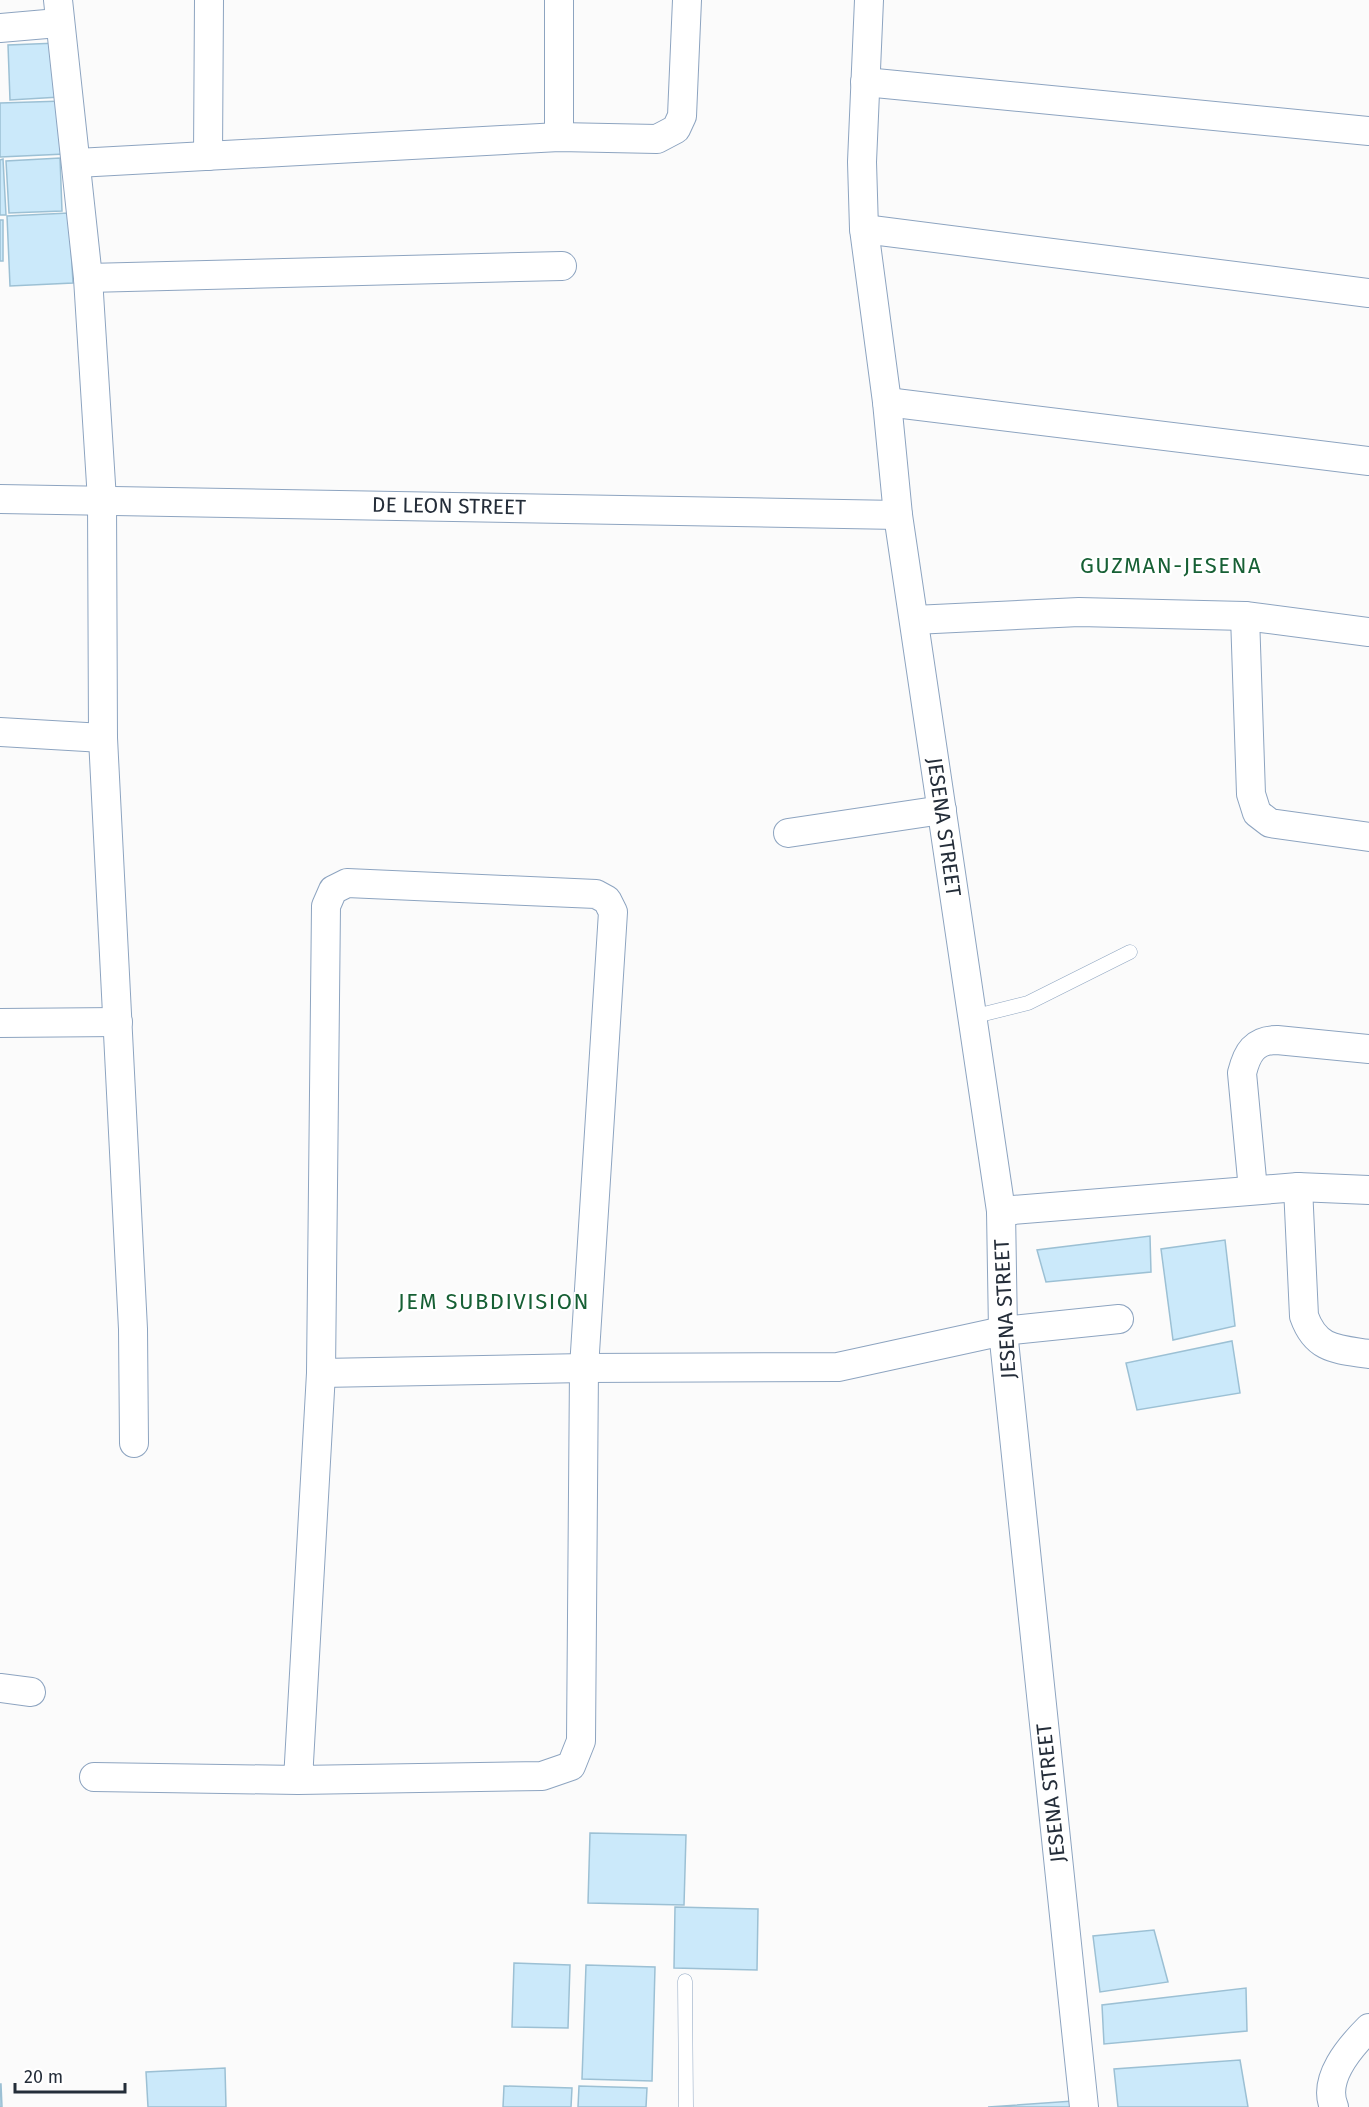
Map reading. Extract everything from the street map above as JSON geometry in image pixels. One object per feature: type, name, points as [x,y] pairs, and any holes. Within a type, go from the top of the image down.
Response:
[{"type":"street","points":[[208,156],[209,0]]},
{"type":"street","points":[[559,0],[559,137]]},
{"type":"street","points":[[77,163],[559,137],[657,140],[676,129],[682,116],[687,0]]},
{"type":"street","name":"JESENA STREET","points":[[868,0],[862,162],[864,229],[887,402],[898,515],[1001,1211],[1003,1331],[1084,2107]]},
{"type":"street","points":[[0,28],[58,11],[77,163],[88,278],[102,500],[103,738],[134,1329],[134,1443]]},
{"type":"street","points":[[865,82],[1369,131]]},
{"type":"street","points":[[864,229],[1369,294]]},
{"type":"street","points":[[88,278],[562,266]]},
{"type":"street","points":[[887,402],[1369,461]]},
{"type":"street","name":"DE LEON STREET","points":[[0,499],[898,515]]},
{"type":"street","points":[[914,620],[1079,612],[1245,616],[1369,632]]},
{"type":"street","points":[[1245,616],[1251,794],[1257,813],[1270,823],[1369,837]]},
{"type":"street","points":[[0,732],[103,738]]},
{"type":"street","points":[[788,833],[942,810]]},
{"type":"street","points":[[94,1777],[298,1780],[542,1776],[571,1766],[581,1741],[584,1368],[613,912],[608,900],[596,894],[347,884],[333,891],[326,906],[321,1373],[298,1780]]},
{"type":"street","points":[[0,1023],[118,1022]]},
{"type":"street","points":[[1253,1190],[1242,1073],[1245,1058],[1252,1047],[1266,1040],[1277,1040],[1369,1049]]},
{"type":"street","points":[[1001,1211],[1298,1187],[1369,1190]]},
{"type":"street","points":[[1298,1187],[1304,1316],[1308,1328],[1314,1337],[1328,1347],[1369,1354]]},
{"type":"street","points":[[321,1373],[584,1368],[838,1367],[1003,1331],[1119,1319]]},
{"type":"street","points":[[0,1688],[31,1692]]},
{"type":"street","points":[[1334,2107],[1329,2096],[1334,2072],[1369,2028]]},
{"type":"lane","points":[[972,1017],[1028,1003],[1130,952]]},
{"type":"lane","points":[[685,1981],[686,2107]]},
{"type":"building","points":[[58,43],[60,97],[10,100],[8,45]]},
{"type":"building","points":[[63,101],[65,154],[0,157],[0,103]]},
{"type":"building","points":[[60,158],[62,211],[9,213],[6,161]]},
{"type":"building","points":[[3,159],[6,215],[0,215],[0,160]]},
{"type":"building","points":[[69,213],[73,283],[10,286],[7,216]]},
{"type":"building","points":[[0,220],[3,220],[3,261],[0,261]]},
{"type":"building","points":[[1150,1236],[1151,1272],[1046,1282],[1037,1250]]},
{"type":"building","points":[[1225,1240],[1235,1326],[1173,1340],[1161,1249]]},
{"type":"building","points":[[1232,1341],[1240,1393],[1137,1410],[1126,1363]]},
{"type":"building","points":[[590,1833],[686,1835],[684,1905],[588,1903]]},
{"type":"building","points":[[675,1907],[758,1909],[757,1970],[674,1968]]},
{"type":"building","points":[[1154,1930],[1168,1982],[1100,1992],[1093,1936]]},
{"type":"building","points":[[514,1963],[570,1965],[568,2028],[512,2027]]},
{"type":"building","points":[[586,1965],[655,1967],[652,2081],[582,2079]]},
{"type":"building","points":[[1246,1988],[1247,2031],[1104,2044],[1102,2005]]},
{"type":"building","points":[[1240,2060],[1248,2107],[1118,2107],[1114,2069]]},
{"type":"building","points":[[225,2068],[226,2107],[148,2107],[146,2072]]},
{"type":"building","points":[[1,2084],[2,2107],[0,2107]]},
{"type":"building","points":[[504,2086],[572,2088],[571,2107],[503,2107]]},
{"type":"building","points":[[579,2086],[647,2088],[646,2107],[578,2107]]},
{"type":"building","points":[[1073,2101],[1074,2107],[988,2107]]},
{"type":"district","name":"GUZMAN-JESENA","points":[[1171,565]]},
{"type":"district","name":"JEM SUBDIVISION","points":[[494,1301]]}]
